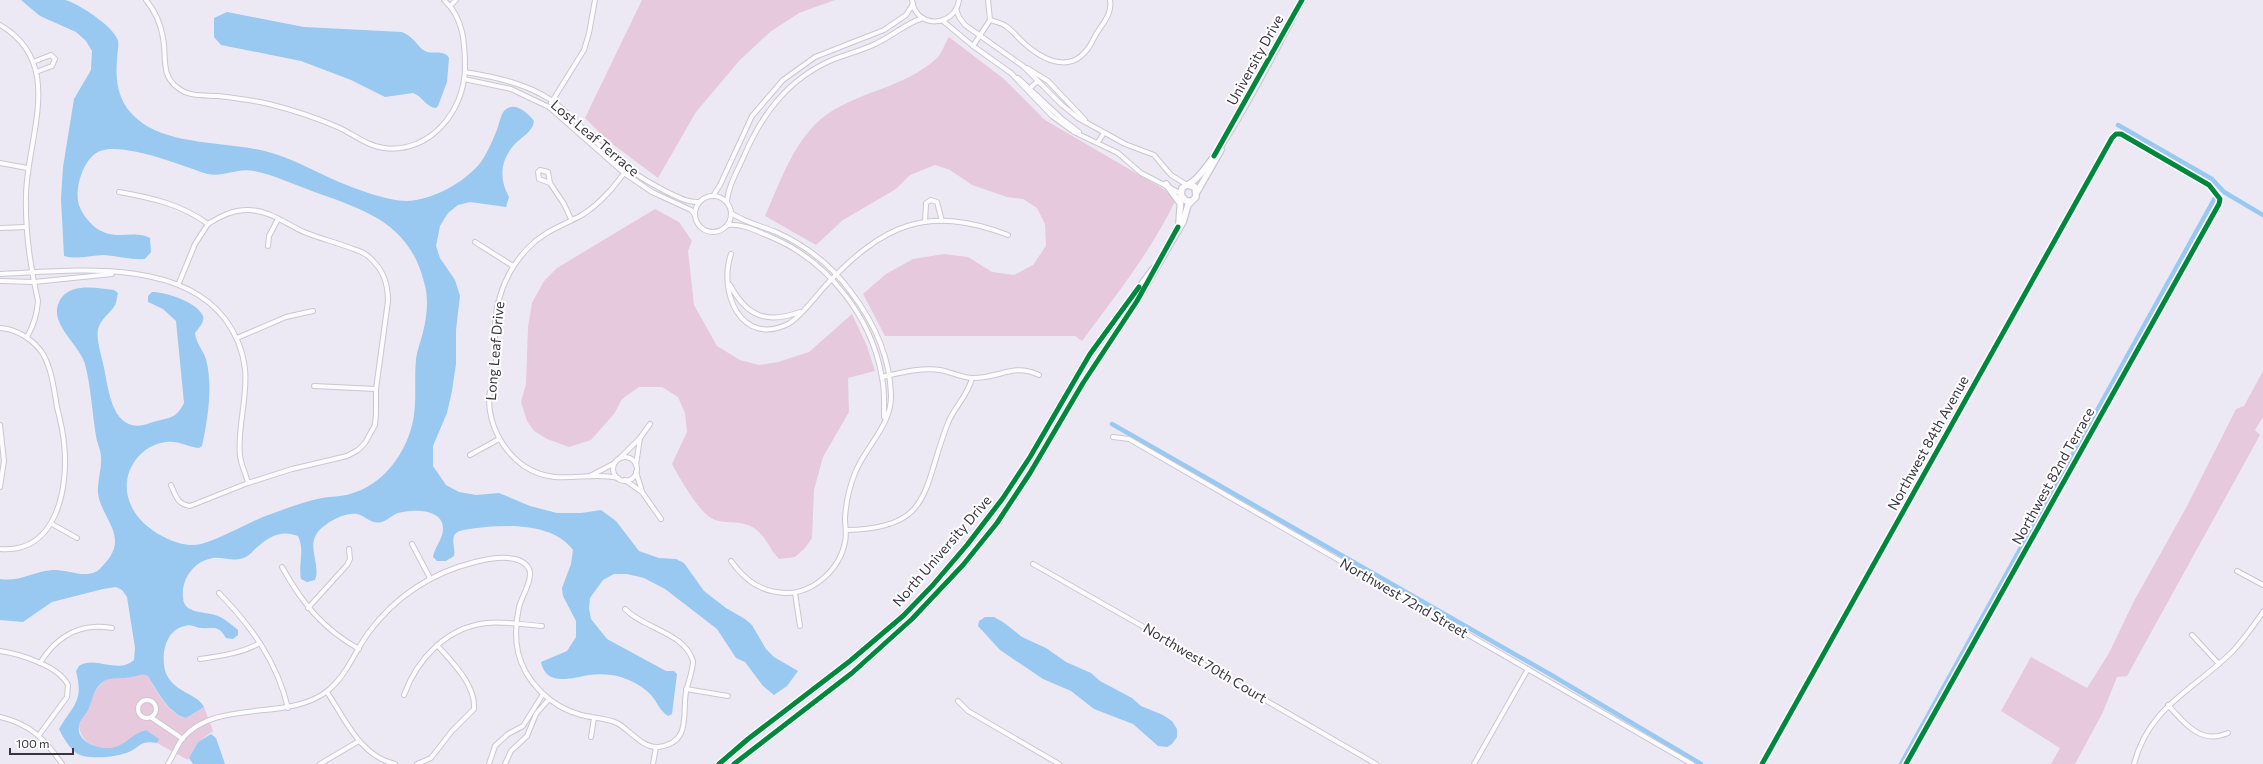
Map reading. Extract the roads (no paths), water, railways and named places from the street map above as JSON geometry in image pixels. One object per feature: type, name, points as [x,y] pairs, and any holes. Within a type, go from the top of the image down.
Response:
[{"type":"main road","name":"University Drive","points":[[1188,184],[1198,178],[1206,169],[1229,131],[1302,0]]},
{"type":"main road","name":"University Drive","points":[[1197,192],[1217,158],[1229,131]]},
{"type":"main road","points":[[1166,184],[1175,193],[1181,204]]},
{"type":"main road","points":[[1188,184],[1195,187],[1197,192],[1195,199],[1191,201],[1178,228],[1182,188],[1188,184]]},
{"type":"main road","points":[[1181,194],[1186,201],[1191,201]]},
{"type":"main road","name":"North University Drive","points":[[734,764],[852,673],[912,619],[938,592],[997,523],[1023,485],[1083,383],[1137,301],[1178,228]]},
{"type":"main road","name":"North University Drive","points":[[719,764],[748,739],[850,661],[903,616],[932,586],[967,545],[1003,498],[1030,457],[1090,354],[1157,265]]},
{"type":"main road","points":[[932,586],[938,592]]},
{"type":"street","points":[[146,0],[162,31],[166,72],[178,88],[192,95],[248,100],[302,113],[384,148],[407,146],[435,134],[452,113],[464,79],[465,54],[462,28],[450,6],[444,0]]},
{"type":"street","points":[[450,6],[456,0]]},
{"type":"street","points":[[549,107],[584,50],[589,33],[595,0]]},
{"type":"street","points":[[912,2],[916,12],[923,18],[933,22],[950,17],[956,9],[959,0]]},
{"type":"street","points":[[973,46],[990,20],[988,0]]},
{"type":"street","points":[[990,20],[1007,26],[1025,45],[1037,53],[1049,59],[1066,64],[1080,59],[1086,53],[1110,11],[1110,0]]},
{"type":"street","points":[[713,196],[720,185],[752,116],[783,80],[815,58],[884,30],[906,15],[912,2]]},
{"type":"street","points":[[956,9],[959,17],[965,25],[1023,66],[1048,81],[1088,123]]},
{"type":"street","points":[[727,202],[729,189],[753,135],[769,109],[780,96],[800,78],[820,65],[860,51],[888,37],[912,22],[923,18]]},
{"type":"street","points":[[942,20],[973,46],[1030,88],[1061,118],[1082,134],[1118,153],[1141,173],[1166,184],[1181,194]]},
{"type":"street","points":[[0,25],[14,36],[33,62],[40,94],[39,108],[27,168],[26,228],[32,272],[38,301],[35,322],[27,337]]},
{"type":"street","points":[[884,30],[888,37]]},
{"type":"street","points":[[33,62],[47,55],[51,55],[55,59],[52,66],[36,72]]},
{"type":"street","points":[[1023,66],[1062,105],[1078,118],[1136,150],[1154,155],[1171,175],[1188,184]]},
{"type":"street","name":"Lost Leaf Terrace","points":[[465,72],[514,82],[552,101],[628,168],[670,193],[688,201],[699,202]]},
{"type":"street","points":[[1011,73],[1052,116],[1074,132],[1082,134]]},
{"type":"street","name":"Lost Leaf Terrace","points":[[464,79],[511,89],[549,107],[624,174],[652,192],[691,210],[695,215]]},
{"type":"street","points":[[1030,88],[1038,81]]},
{"type":"street","points":[[1098,142],[1104,132]]},
{"type":"street","name":"Northwest 82nd Terrace","points":[[1906,764],[2220,199],[2209,185],[2121,134],[2116,134]]},
{"type":"street","name":"Northwest 84th Avenue","points":[[1762,764],[2034,276],[2112,138],[2116,134]]},
{"type":"street","points":[[0,163],[27,168]]},
{"type":"street","name":"Long Leaf Drive","points":[[618,478],[605,476],[561,479],[536,473],[515,458],[499,439],[493,421],[489,400],[495,366],[495,324],[502,288],[513,266],[538,238],[597,205],[628,168]]},
{"type":"street","points":[[550,183],[564,204],[570,219]]},
{"type":"street","points":[[119,192],[167,202],[196,215],[208,224]]},
{"type":"street","points":[[731,561],[742,576],[758,587],[776,592],[795,592],[820,581],[834,567],[843,551],[846,530],[846,504],[850,488],[862,457],[880,431],[890,408],[891,396],[889,375],[875,330],[858,302],[836,274],[800,244],[732,213],[727,202],[720,197],[706,197],[699,202],[695,215],[697,223],[707,231],[717,232],[728,225],[739,226],[779,241],[809,260],[831,279],[845,295],[868,332],[882,377],[884,419]]},
{"type":"street","points":[[925,222],[926,203],[932,200],[937,202],[942,221]]},
{"type":"street","points":[[171,485],[177,500],[183,505],[190,506],[248,482],[292,469],[336,459],[358,450],[371,434],[375,425],[376,389],[388,301],[388,291],[380,270],[374,262],[357,250],[325,240],[260,211],[237,210],[227,213],[208,224],[195,244],[179,283]]},
{"type":"street","points":[[728,225],[732,213]]},
{"type":"street","points":[[268,246],[269,236],[278,219]]},
{"type":"street","points":[[731,254],[728,268],[729,284],[730,295],[736,312],[754,327],[761,329],[776,328],[790,324],[854,256],[877,239],[892,232],[925,222],[942,221],[977,224],[1008,235]]},
{"type":"street","points":[[0,228],[26,228]]},
{"type":"street","points":[[475,242],[513,266]]},
{"type":"street","points":[[0,274],[32,272],[123,273],[160,278],[179,283],[206,299],[219,312],[237,338],[245,367],[246,383],[240,458],[248,482]]},
{"type":"street","points":[[0,281],[34,282],[123,273]]},
{"type":"street","points":[[729,284],[742,304],[759,315],[780,318],[802,311]]},
{"type":"street","points":[[237,338],[286,318],[313,311]]},
{"type":"street","points":[[0,328],[27,337],[42,354],[50,370],[64,444],[63,483],[52,524],[37,540],[28,546],[0,549]]},
{"type":"street","points":[[882,377],[929,369],[972,378],[1026,369],[1039,375]]},
{"type":"street","points":[[846,530],[880,528],[893,524],[913,509],[921,500],[929,486],[947,424],[952,412],[968,393],[972,378]]},
{"type":"street","points":[[314,386],[376,389]]},
{"type":"street","points":[[0,424],[4,461],[0,487]]},
{"type":"street","points":[[642,492],[625,480],[618,478],[614,469],[615,463],[640,438],[650,424]]},
{"type":"street","name":"Northwest 72nd Street","points":[[1113,437],[1129,439],[1692,764]]},
{"type":"street","points":[[640,438],[636,472],[642,492],[661,519]]},
{"type":"street","points":[[470,455],[499,439]]},
{"type":"street","points":[[620,459],[629,458],[636,465]]},
{"type":"street","name":"Long Leaf Drive","points":[[588,477],[615,463]]},
{"type":"street","points":[[625,480],[632,478],[636,472]]},
{"type":"street","points":[[52,524],[77,538]]},
{"type":"street","points":[[412,544],[430,578]]},
{"type":"street","points":[[308,608],[347,565],[350,559],[348,550]]},
{"type":"street","points":[[168,764],[183,739],[203,724],[232,714],[288,708],[302,704],[326,692],[350,666],[367,634],[395,602],[430,578],[446,571],[484,560],[516,559],[528,568],[530,572],[529,584],[519,606],[516,624],[517,650],[521,663],[543,694],[567,710],[614,722],[639,740],[656,747],[672,742],[682,731],[686,723],[684,707],[686,690],[693,667],[691,654],[666,632],[639,621],[625,609]]},
{"type":"street","name":"Northwest 70th Court","points":[[1033,564],[1159,636],[1201,663],[1376,764]]},
{"type":"street","points":[[282,568],[308,608],[327,628],[359,650]]},
{"type":"street","points":[[2237,571],[2263,585]]},
{"type":"street","points":[[795,592],[800,626]]},
{"type":"street","points":[[219,593],[239,614],[260,642],[278,674],[288,708]]},
{"type":"street","points":[[2134,764],[2149,727],[2168,705],[2233,650],[2263,612]]},
{"type":"street","points":[[404,695],[416,669],[437,645],[462,629],[477,624],[489,623],[542,626]]},
{"type":"street","points":[[40,663],[49,648],[65,636],[94,627],[112,628]]},
{"type":"street","points":[[2192,635],[2218,664]]},
{"type":"street","points":[[200,659],[223,656],[250,648],[260,642]]},
{"type":"street","points":[[418,764],[431,758],[452,731],[474,709],[473,698],[464,678],[437,645]]},
{"type":"street","points":[[0,651],[40,663],[65,679],[69,691],[67,697],[39,735]]},
{"type":"street","points":[[1474,764],[1528,669]]},
{"type":"street","points":[[686,690],[728,696]]},
{"type":"street","points":[[326,692],[359,741],[378,758],[395,764]]},
{"type":"street","points":[[489,764],[496,746],[503,737],[522,726],[543,694]]},
{"type":"street","points":[[505,764],[511,751],[527,736],[536,714],[549,699]]},
{"type":"street","points":[[152,718],[156,711],[155,704],[148,700],[141,702],[137,708],[139,715],[144,718],[152,718],[183,739]]},
{"type":"street","points":[[958,701],[968,711],[1059,764]]},
{"type":"street","points":[[2168,705],[2195,732],[2213,738],[2228,733]]},
{"type":"street","points":[[0,717],[12,720],[39,735],[62,764]]},
{"type":"street","points":[[592,737],[594,718]]},
{"type":"street","points":[[320,764],[359,741]]},
{"type":"street","points":[[653,764],[656,747]]},
{"type":"street","points":[[56,755],[59,764]]},
{"type":"water","points":[[21,0],[65,0],[87,11],[104,23],[116,36],[118,41],[117,77],[119,92],[122,99],[130,112],[150,128],[183,139],[240,147],[275,154],[346,185],[390,199],[406,201],[416,200],[437,194],[457,183],[474,170],[481,162],[491,144],[504,111],[508,108],[516,107],[525,111],[534,121],[533,125],[509,151],[502,170],[502,177],[509,197],[506,207],[470,202],[458,205],[448,213],[440,226],[436,246],[440,258],[455,280],[460,296],[456,330],[456,364],[452,391],[447,413],[433,446],[433,466],[446,485],[459,492],[476,495],[499,493],[530,506],[557,513],[581,513],[601,510],[616,521],[639,551],[659,558],[676,559],[684,563],[704,591],[752,625],[766,649],[774,657],[798,671],[787,686],[774,695],[763,686],[745,662],[736,658],[717,629],[665,589],[644,578],[627,574],[614,574],[603,580],[590,598],[589,608],[591,619],[607,639],[666,671],[674,671],[677,674],[672,714],[668,716],[647,691],[621,677],[600,674],[568,679],[554,678],[548,675],[541,662],[567,651],[576,637],[576,621],[563,596],[562,588],[571,564],[573,550],[565,541],[542,530],[529,527],[502,526],[466,529],[454,535],[454,556],[446,561],[437,561],[433,557],[435,549],[442,536],[443,529],[442,522],[433,514],[418,511],[404,512],[396,514],[378,523],[360,515],[352,514],[335,519],[320,529],[317,533],[313,545],[316,568],[315,580],[307,582],[301,579],[300,541],[298,536],[286,533],[275,535],[245,557],[236,560],[213,558],[200,563],[195,567],[190,572],[184,584],[184,603],[187,607],[197,612],[213,614],[221,617],[238,630],[238,635],[233,639],[226,638],[221,631],[215,628],[200,628],[187,625],[174,631],[167,641],[164,653],[166,674],[176,686],[195,698],[204,707],[186,718],[180,716],[169,707],[159,695],[146,675],[104,681],[95,691],[88,710],[81,720],[79,731],[84,740],[99,747],[109,748],[120,745],[146,730],[159,739],[157,743],[144,743],[129,752],[109,757],[86,756],[75,752],[59,729],[76,703],[78,697],[79,690],[76,671],[79,666],[86,663],[99,663],[121,666],[134,660],[135,648],[127,597],[122,590],[116,587],[103,589],[52,602],[23,622],[0,620],[0,579],[8,580],[21,578],[40,572],[53,570],[90,574],[98,570],[106,562],[112,553],[115,544],[112,527],[100,502],[98,493],[101,454],[96,436],[85,364],[82,356],[64,332],[57,315],[58,306],[62,297],[79,288],[101,288],[114,290],[118,293],[115,305],[99,325],[98,343],[108,389],[115,410],[128,424],[138,426],[174,416],[181,409],[184,403],[176,321],[163,309],[148,302],[148,296],[152,292],[158,292],[173,296],[194,306],[203,316],[202,323],[195,333],[206,359],[209,380],[208,413],[202,446],[199,448],[170,442],[156,444],[140,455],[134,462],[127,480],[127,490],[131,507],[144,524],[168,539],[179,543],[192,545],[201,544],[216,539],[263,517],[300,504],[322,498],[347,495],[362,490],[383,476],[399,456],[405,445],[413,421],[415,406],[416,359],[426,320],[427,294],[417,262],[407,245],[396,232],[382,221],[366,212],[276,177],[254,171],[241,170],[217,175],[204,173],[167,160],[123,150],[110,149],[100,151],[89,160],[81,175],[79,183],[79,205],[88,220],[96,228],[103,232],[118,235],[138,235],[150,238],[151,252],[145,259],[104,255],[79,257],[64,256],[61,199],[63,167],[74,99],[91,70],[92,51],[86,41],[76,32],[40,16]]},
{"type":"water","points":[[227,12],[304,27],[402,32],[413,39],[425,51],[441,53],[447,55],[449,58],[447,82],[438,106],[436,108],[430,106],[413,93],[385,97],[351,80],[301,61],[221,45],[214,37],[214,18]]},
{"type":"water","points":[[985,617],[994,617],[1022,637],[1046,648],[1066,662],[1091,673],[1100,681],[1132,698],[1141,706],[1163,715],[1172,721],[1177,729],[1177,737],[1172,744],[1167,747],[1158,746],[1133,724],[1094,709],[1071,691],[1043,679],[1000,650],[978,626],[979,621]]},
{"type":"water","points":[[211,734],[216,738],[225,764],[193,764],[189,758],[198,742]]},
{"type":"waterway","points":[[2118,125],[2212,179],[2224,192],[2263,215]]},
{"type":"waterway","points":[[1901,764],[2216,196]]},
{"type":"waterway","points":[[1112,424],[1553,676],[1701,764]]}]
